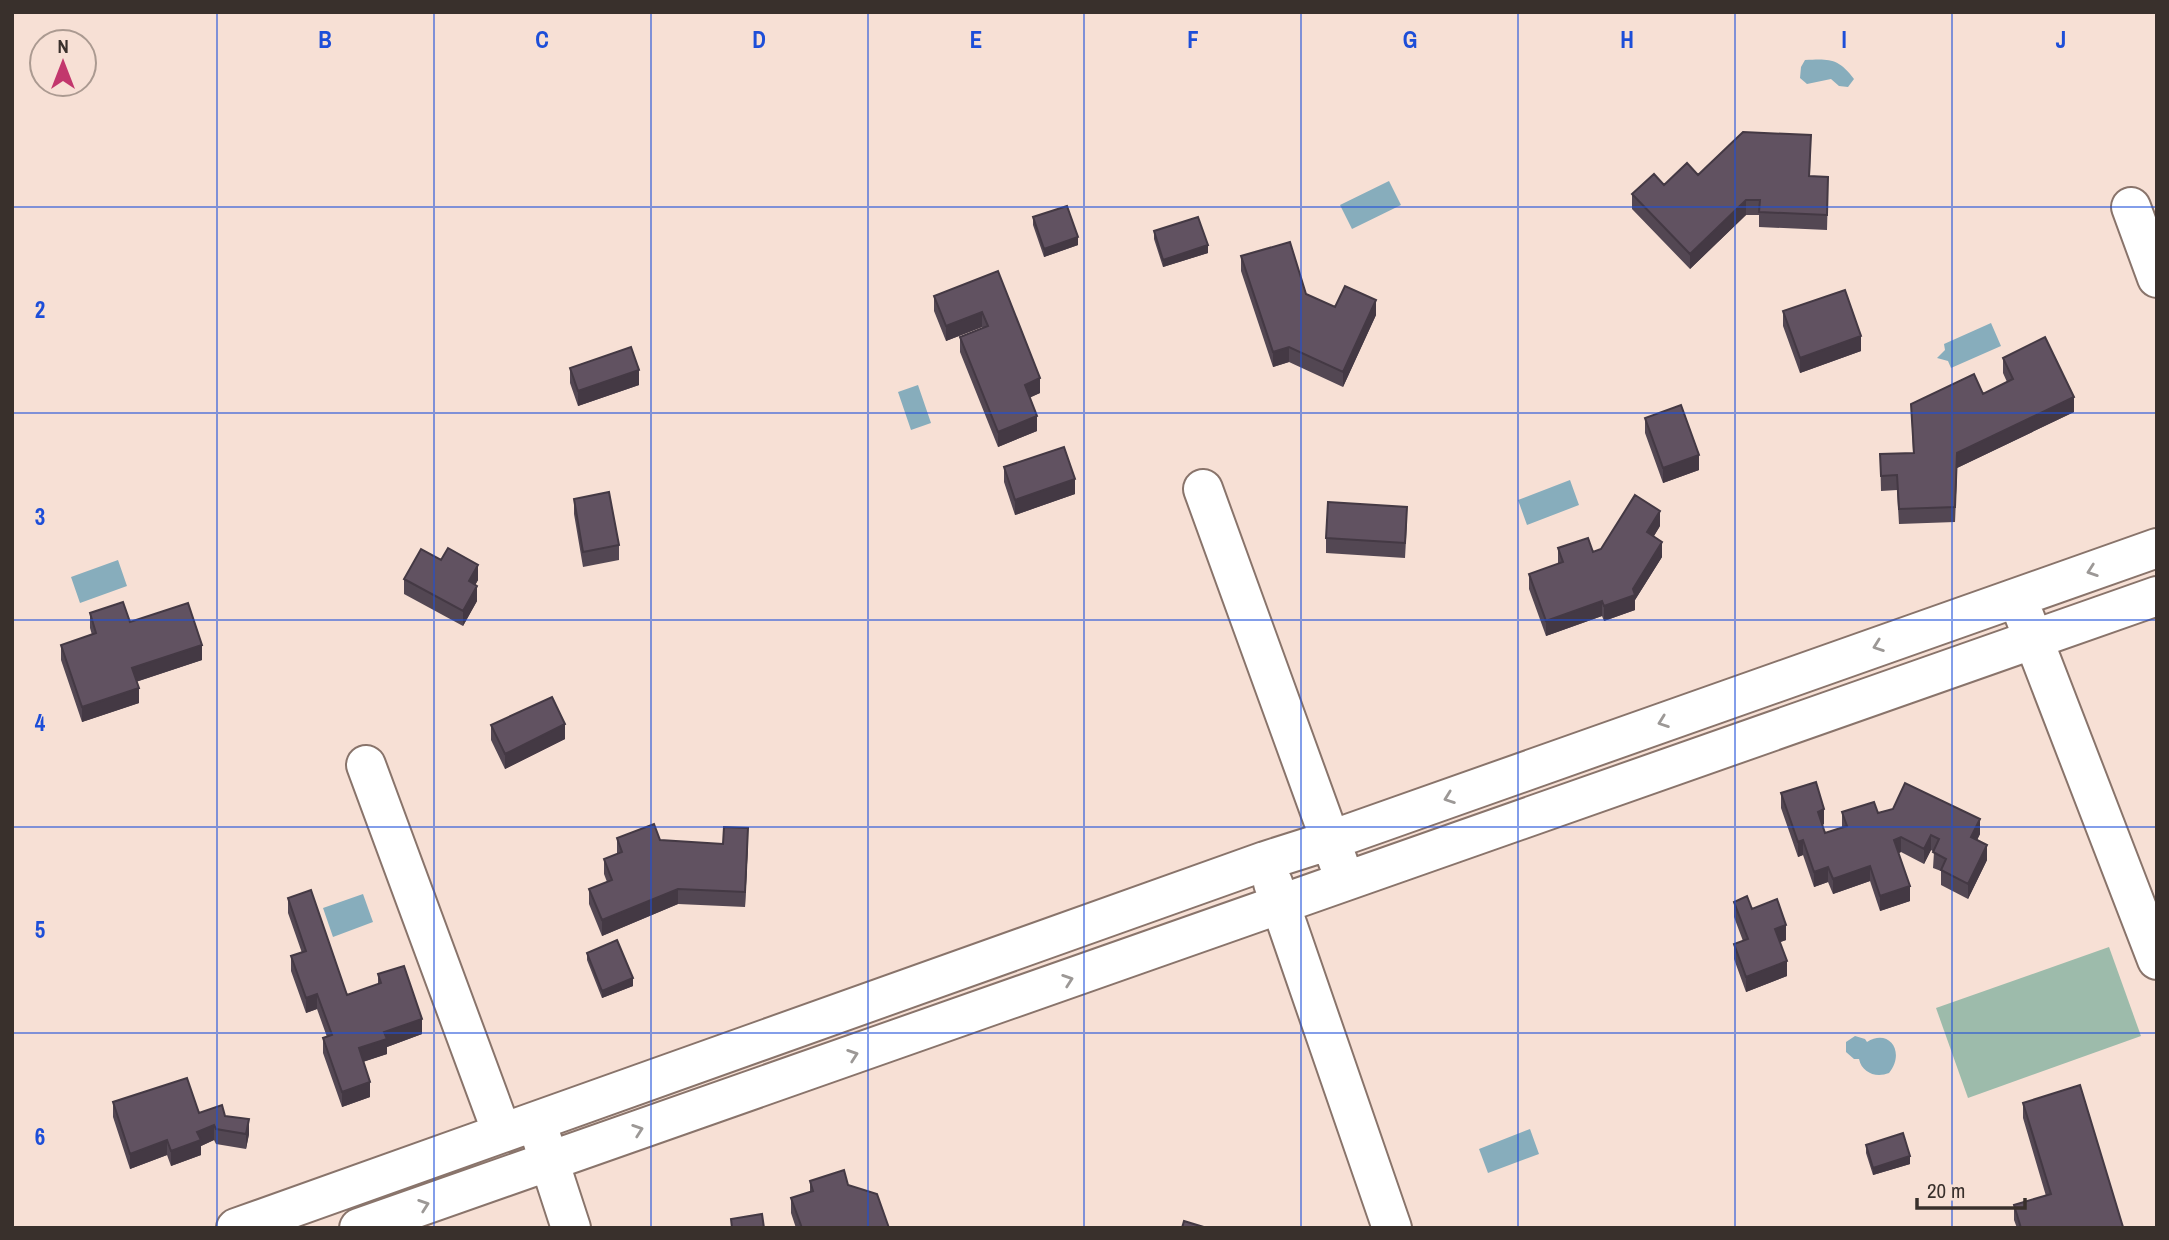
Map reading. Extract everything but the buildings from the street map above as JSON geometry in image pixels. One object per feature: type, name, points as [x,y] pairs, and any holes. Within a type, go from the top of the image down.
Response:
[{"type":"street","points":[[2131,207],[2157,278]]},
{"type":"street","points":[[1203,489],[1346,883]]},
{"type":"street","points":[[236,1228],[1265,861],[2157,548]]},
{"type":"street","points":[[359,1228],[2157,596]]},
{"type":"street","points":[[2017,597],[2157,960]]},
{"type":"street","points":[[366,765],[519,1127],[549,1161],[571,1228]]},
{"type":"street","points":[[1265,861],[1392,1228]]},
{"type":"green space","points":[[2109,947],[2141,1036],[1968,1098],[1936,1008]]},
{"type":"water","points":[[1805,60],[1833,61],[1854,79],[1848,87],[1839,86],[1831,79],[1807,84],[1800,78]]},
{"type":"water","points":[[1389,181],[1401,205],[1352,229],[1340,205]]},
{"type":"water","points":[[1991,323],[2001,346],[1951,368],[1948,361],[1937,358],[1945,350],[1944,344]]},
{"type":"water","points":[[918,385],[931,423],[911,430],[898,392]]},
{"type":"water","points":[[1570,480],[1579,505],[1527,525],[1518,500]]},
{"type":"water","points":[[118,560],[127,586],[80,603],[71,577]]},
{"type":"water","points":[[363,894],[373,922],[333,937],[323,908]]},
{"type":"water","points":[[1855,1036],[1867,1042],[1882,1038],[1893,1044],[1896,1057],[1889,1073],[1870,1073],[1863,1068],[1859,1059],[1854,1059],[1846,1052],[1846,1042]]},
{"type":"water","points":[[1530,1129],[1539,1154],[1488,1173],[1479,1149]]}]
